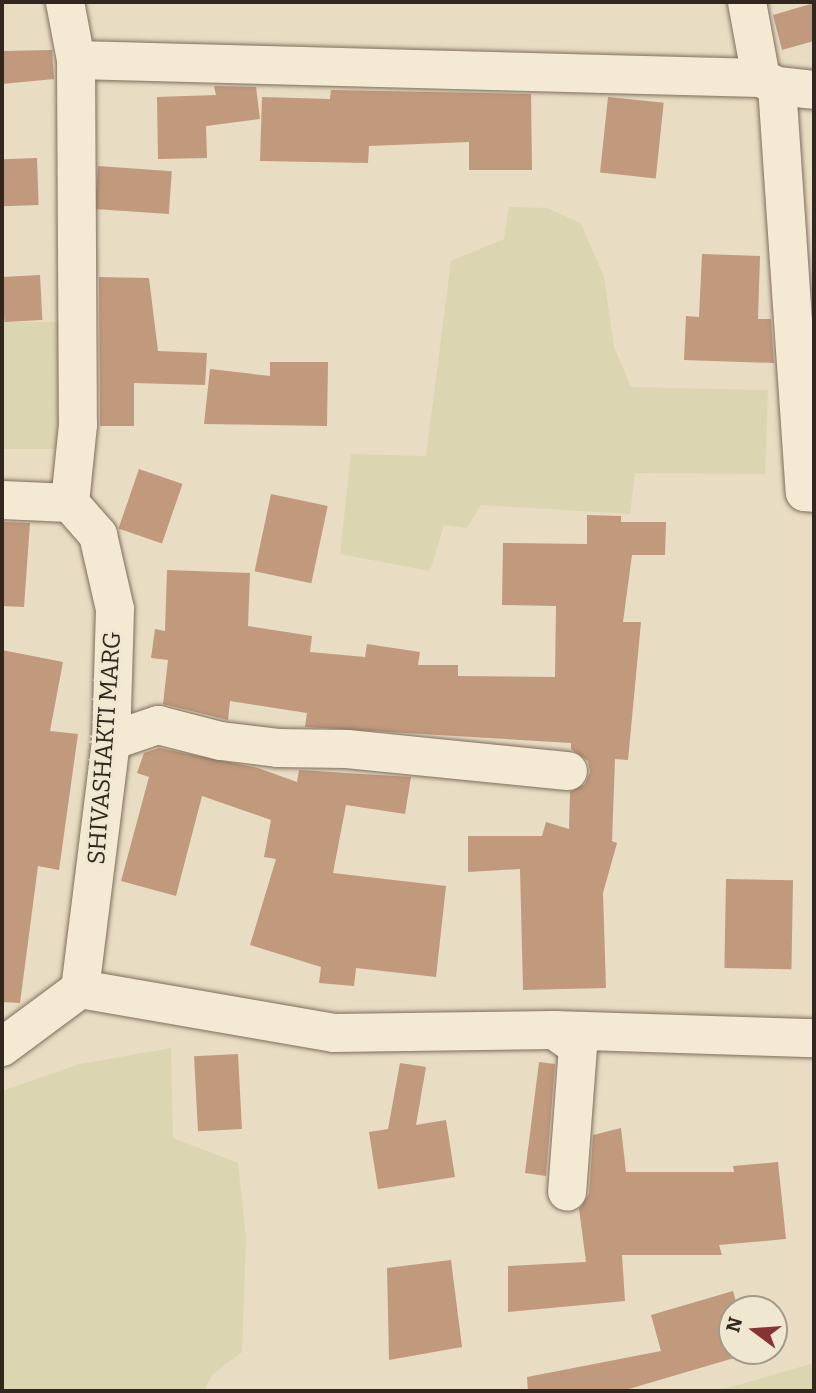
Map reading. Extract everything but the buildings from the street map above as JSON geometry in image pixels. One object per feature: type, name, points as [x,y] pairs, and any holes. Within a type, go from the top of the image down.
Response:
[{"type":"street","points":[[2,500],[70,503],[78,425],[76,60],[65,2]]},
{"type":"street","points":[[747,2],[769,82],[805,492],[814,493]]},
{"type":"street","points":[[76,60],[769,82],[814,90]]},
{"type":"street","name":"SHIVASHAKTI MARG","points":[[70,503],[98,536],[115,609],[111,741],[80,989]]},
{"type":"street","points":[[111,741],[158,724],[221,740],[278,748],[346,749],[568,771]]},
{"type":"street","points":[[2,1047],[80,989],[334,1033],[554,1030],[814,1038]]},
{"type":"street","points":[[554,1030],[578,1047],[568,1192]]},
{"type":"shaded area","points":[[509,207],[548,208],[581,224],[604,277],[614,347],[631,387],[768,390],[765,474],[635,473],[630,514],[481,505],[467,528],[444,525],[430,571],[340,554],[351,454],[426,456],[451,261],[504,239]]},
{"type":"shaded area","points":[[2,322],[62,322],[62,449],[2,449]]},
{"type":"shaded area","points":[[171,1048],[173,1138],[238,1163],[246,1238],[242,1352],[212,1375],[204,1391],[2,1391],[2,1091],[80,1064]]},
{"type":"shaded area","points":[[814,1363],[814,1391],[714,1391],[738,1385]]}]
